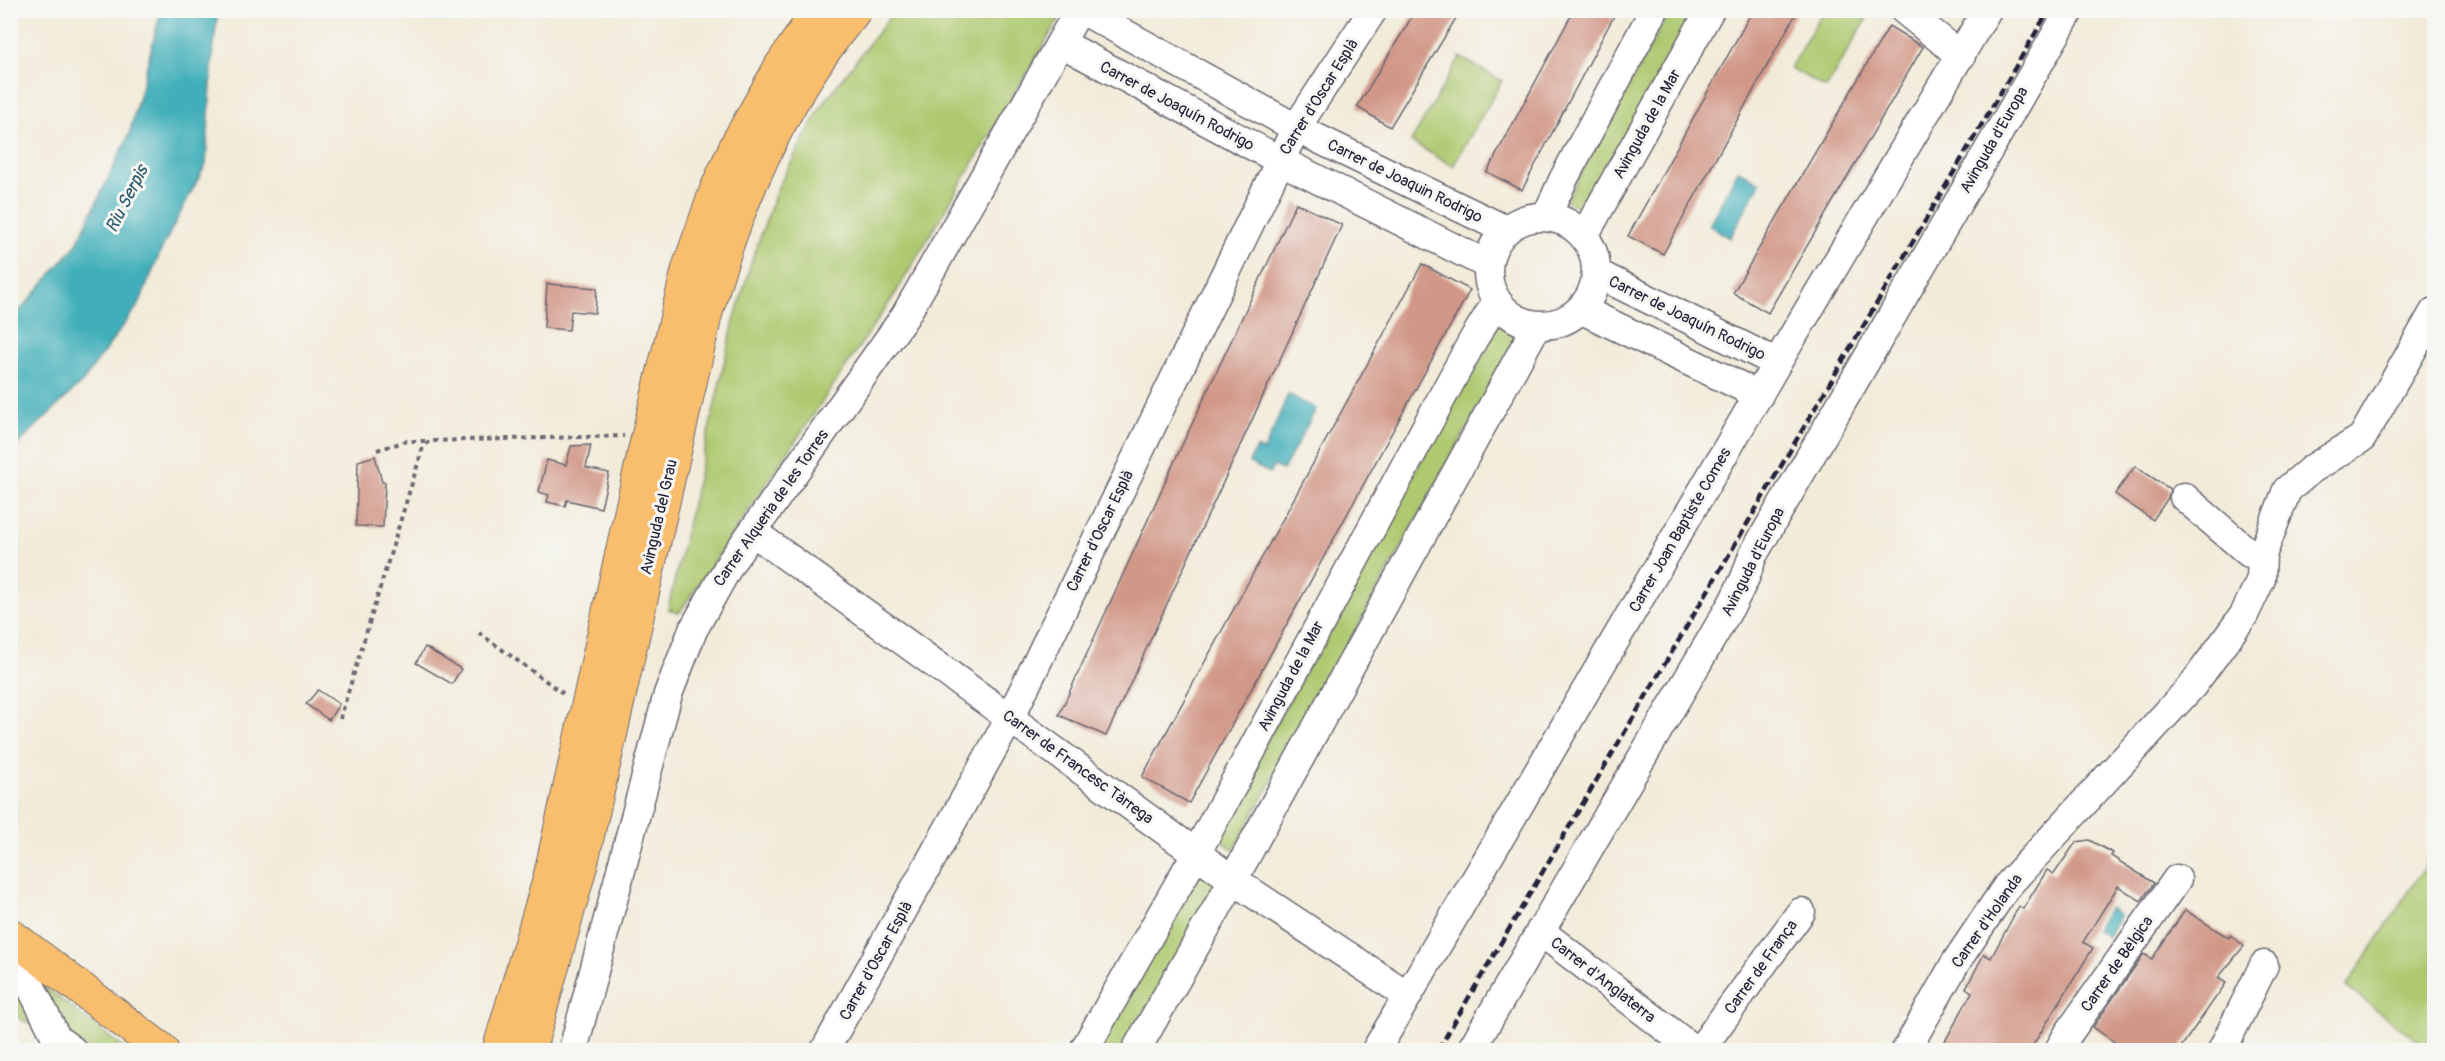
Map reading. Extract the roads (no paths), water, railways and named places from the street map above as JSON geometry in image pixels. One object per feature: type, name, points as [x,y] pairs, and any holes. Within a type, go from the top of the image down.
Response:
[{"type":"main road","name":"Avinguda del Grau","points":[[499,1050],[549,881],[648,435],[689,267],[716,191],[759,103],[793,46],[819,10]]},
{"type":"main road","name":"Avinguda del Grau","points":[[529,1050],[581,864],[703,323],[718,267],[755,172],[778,127],[818,59],[855,10]]},
{"type":"main road","points":[[10,937],[162,1050]]},
{"type":"street","name":"Carrer Alqueria de les Torres","points":[[573,1050],[672,682],[693,630],[731,562],[905,316],[1080,10]]},
{"type":"street","name":"Carrer de Joaquin Rodrigo","points":[[1080,10],[1296,128],[1506,230]]},
{"type":"street","name":"Carrer d'Oscar Esplà","points":[[825,1050],[1010,718],[1279,160],[1296,128],[1373,10]]},
{"type":"street","points":[[1546,217],[1564,178],[1654,10]]},
{"type":"street","name":"Avinguda de la Mar","points":[[1584,236],[1710,10]]},
{"type":"street","points":[[1904,10],[1961,56]]},
{"type":"street","name":"Carrer Joan Baptiste Comes","points":[[1376,1050],[1777,363],[1988,10]]},
{"type":"street","name":"Avinguda d'Europa","points":[[1471,1050],[1733,602],[1745,578],[1752,555],[2070,10]]},
{"type":"street","name":"Carrer de Joaquín Rodrigo","points":[[1060,43],[1279,160],[1488,265]]},
{"type":"street","points":[[1546,217],[1568,223],[1584,236],[1595,260],[1596,273],[1594,286],[1580,309],[1553,324],[1537,325],[1513,316],[1497,301],[1488,277],[1488,265],[1494,246],[1506,230],[1518,222],[1546,217]]},
{"type":"street","name":"Carrer de Joaquín Rodrigo","points":[[1596,273],[1777,363]]},
{"type":"street","name":"Avinguda de la Mar","points":[[1084,1050],[1197,852],[1473,340],[1497,301]]},
{"type":"street","points":[[1580,309],[1759,395]]},
{"type":"street","name":"Carrer d'Holanda","points":[[1906,1050],[1956,962],[2007,886],[2192,686],[2237,624],[2261,579],[2262,555],[2287,490],[2312,469],[2362,438],[2434,312]]},
{"type":"street","points":[[1136,1050],[1233,880],[1537,325]]},
{"type":"street","points":[[2184,497],[2249,553],[2262,555]]},
{"type":"street","name":"Carrer de Francesc Tàrrega","points":[[753,532],[1233,880],[1407,995]]},
{"type":"street","name":"Carrer de Bèlgica","points":[[2059,1050],[2177,879]]},
{"type":"street","name":"Carrer de França","points":[[1700,1050],[1801,912]]},
{"type":"street","name":"Carrer d'Anglaterra","points":[[1540,931],[1694,1050]]},
{"type":"street","points":[[10,937],[25,975],[57,1039],[72,1050]]},
{"type":"street","points":[[2223,1050],[2264,965]]},
{"type":"water","name":"Riu Serpis","points":[[161,11],[218,11],[206,164],[163,246],[139,304],[83,381],[11,451],[11,321],[76,245],[129,135]]},
{"type":"water","points":[[1738,170],[1760,183],[1730,238],[1709,225]]},
{"type":"water","points":[[1288,394],[1316,409],[1283,470],[1273,466],[1270,473],[1249,463],[1256,448],[1264,451]]},
{"type":"water","points":[[2109,908],[2120,915],[2108,937],[2096,930]]},
{"type":"railway","points":[[1438,1050],[2049,10]]}]
